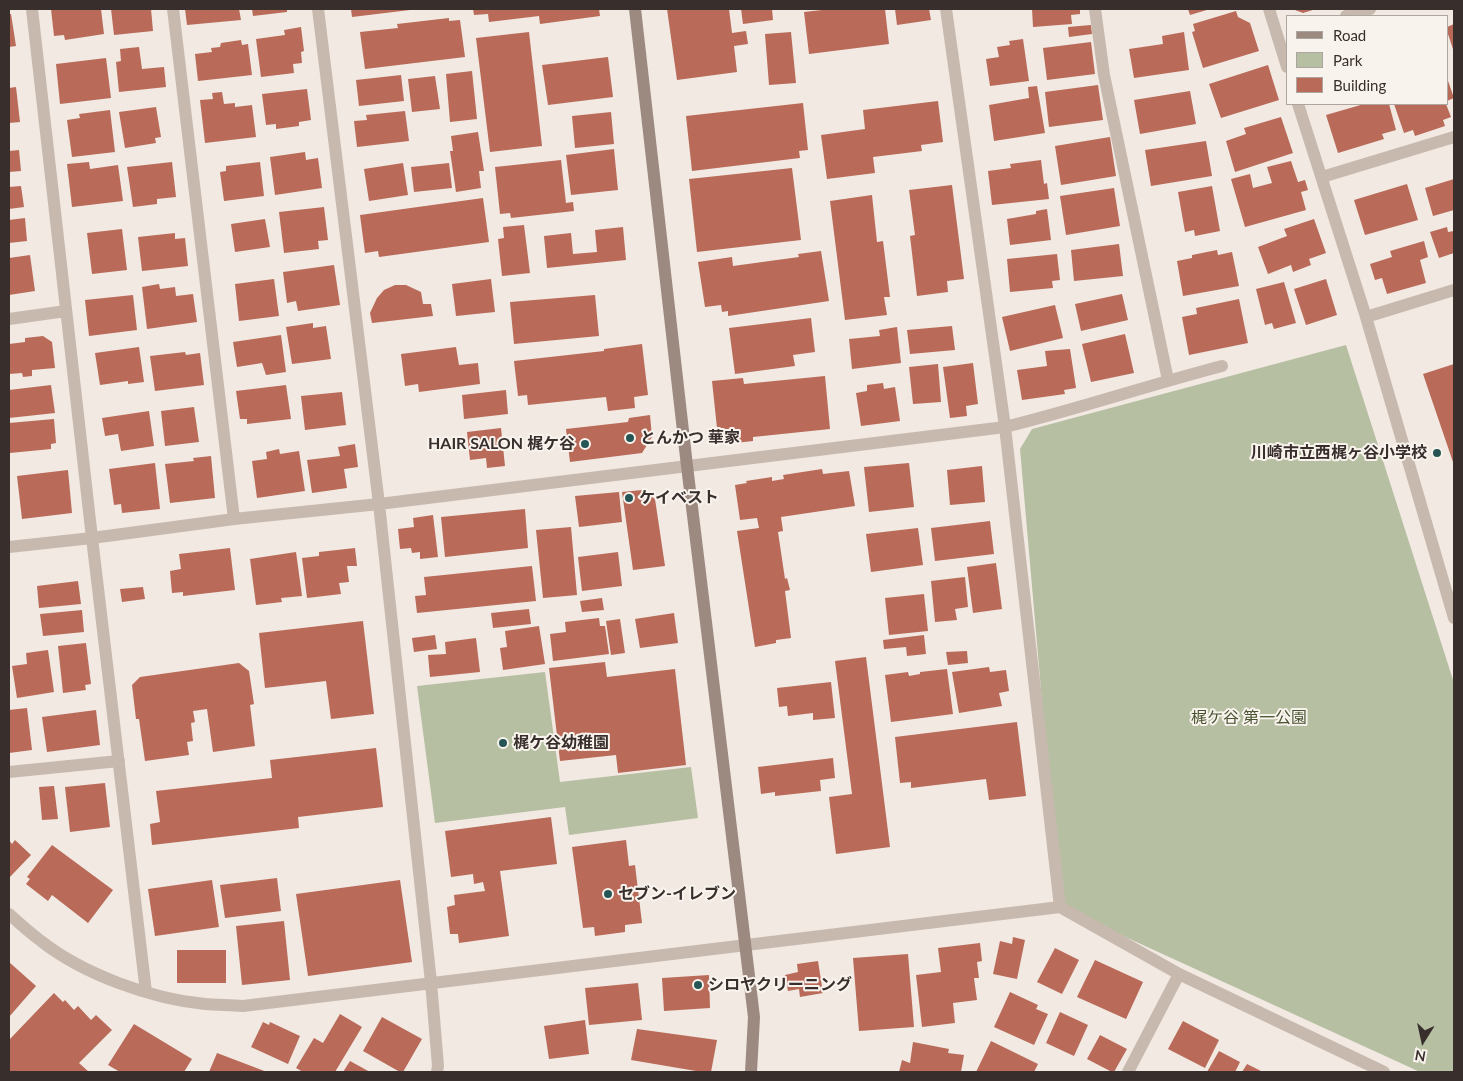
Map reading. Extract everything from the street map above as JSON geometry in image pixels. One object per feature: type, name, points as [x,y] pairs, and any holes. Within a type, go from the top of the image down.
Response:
[{"type":"street","points":[[32,9],[146,992]]},
{"type":"street","points":[[173,9],[234,519]]},
{"type":"street","points":[[318,9],[379,504],[431,982],[437,1072]]},
{"type":"street","points":[[635,9],[687,466],[754,1017],[751,1072]]},
{"type":"street","points":[[946,9],[1005,427],[1060,907]]},
{"type":"street","points":[[1095,9],[1104,75],[1168,380]]},
{"type":"street","points":[[1269,9],[1282,36],[1286,61]]},
{"type":"street","points":[[1349,15],[1370,9]]},
{"type":"street","points":[[1298,105],[1366,317],[1454,618]]},
{"type":"street","points":[[1322,177],[1454,137]]},
{"type":"street","points":[[1366,317],[1454,290]]},
{"type":"street","points":[[9,319],[66,311]]},
{"type":"street","points":[[9,547],[234,519],[379,504],[1005,427],[1054,415],[1168,380],[1222,366]]},
{"type":"street","points":[[9,772],[119,761]]},
{"type":"street","points":[[9,914],[41,942],[88,970],[146,992],[170,998],[204,1004],[243,1006],[1060,907],[1179,974],[1384,1072]]},
{"type":"street","points":[[1128,1072],[1179,974]]},
{"type":"green space","name":"梶ケ谷 第一公園","points":[[1346,345],[1454,683],[1454,1072],[1420,1072],[1060,907],[1020,449],[1032,429]]},
{"type":"green space","points":[[545,672],[560,782],[691,767],[698,818],[569,835],[565,807],[435,823],[417,686]]},
{"type":"building","points":[[51,9],[101,9],[104,34],[65,40],[64,35],[54,36]]},
{"type":"building","points":[[111,9],[151,9],[153,31],[114,35]]},
{"type":"building","points":[[185,9],[239,9],[241,20],[187,25]]},
{"type":"building","points":[[252,9],[287,9],[287,12],[253,16]]},
{"type":"building","points":[[351,9],[410,9],[410,10],[352,17]]},
{"type":"building","points":[[473,9],[599,9],[600,16],[540,24],[539,16],[489,22],[488,14],[474,15]]},
{"type":"building","points":[[667,9],[729,9],[732,33],[746,31],[748,44],[734,46],[737,72],[677,80]]},
{"type":"building","points":[[741,9],[772,9],[773,20],[743,24]]},
{"type":"building","points":[[831,9],[885,9],[889,44],[809,54],[804,12]]},
{"type":"building","points":[[895,9],[929,9],[931,20],[897,25]]},
{"type":"building","points":[[1032,9],[1080,9],[1080,14],[1071,15],[1072,24],[1033,27]]},
{"type":"building","points":[[1188,9],[1210,9],[1190,15]]},
{"type":"building","points":[[1294,9],[1316,9],[1303,13]]},
{"type":"building","points":[[1236,11],[1238,17],[1250,23],[1259,51],[1203,68],[1192,32],[1195,31],[1193,24]]},
{"type":"building","points":[[9,14],[11,14],[16,46],[9,47]]},
{"type":"building","points":[[449,18],[449,21],[460,20],[465,57],[365,69],[360,32],[398,28],[397,24]]},
{"type":"building","points":[[1454,24],[1454,52],[1448,34],[1448,27]]},
{"type":"building","points":[[1091,25],[1092,34],[1069,37],[1068,27]]},
{"type":"building","points":[[301,27],[304,51],[301,52],[302,63],[293,64],[294,73],[261,77],[256,39],[285,35],[284,30]]},
{"type":"building","points":[[529,32],[542,146],[490,152],[476,38]]},
{"type":"building","points":[[791,32],[796,83],[769,85],[765,34]]},
{"type":"building","points":[[1184,32],[1189,70],[1134,78],[1129,49],[1163,44],[1162,36]]},
{"type":"building","points":[[1023,39],[1029,81],[990,86],[986,59],[999,57],[997,47],[1010,45],[1009,41]]},
{"type":"building","points":[[241,40],[242,45],[248,44],[252,75],[198,81],[195,54],[212,52],[211,48],[220,47],[221,43]]},
{"type":"building","points":[[1091,42],[1095,74],[1047,80],[1043,48]]},
{"type":"building","points":[[139,47],[142,69],[164,67],[166,87],[119,92],[116,62],[121,61],[120,49]]},
{"type":"building","points":[[608,57],[613,97],[548,105],[542,65]]},
{"type":"building","points":[[106,58],[111,98],[60,104],[56,64]]},
{"type":"building","points":[[1268,65],[1279,100],[1221,118],[1209,84]]},
{"type":"building","points":[[472,71],[477,119],[450,122],[446,74]]},
{"type":"building","points":[[401,75],[404,101],[359,106],[356,80]]},
{"type":"building","points":[[435,76],[440,109],[412,112],[408,79]]},
{"type":"building","points":[[1448,81],[1454,98],[1448,101]]},
{"type":"building","points":[[1098,85],[1103,120],[1049,127],[1045,92]]},
{"type":"building","points":[[1037,86],[1045,133],[994,141],[989,105],[1029,98],[1028,87]]},
{"type":"building","points":[[16,87],[20,122],[9,123],[9,88]]},
{"type":"building","points":[[307,89],[311,120],[299,122],[299,126],[276,129],[276,124],[266,125],[262,94]]},
{"type":"building","points":[[1190,91],[1196,124],[1140,134],[1134,100]]},
{"type":"building","points":[[222,92],[224,104],[235,103],[235,107],[252,105],[256,137],[205,143],[200,100],[213,99],[212,93]]},
{"type":"building","points":[[938,101],[943,142],[921,145],[922,151],[873,157],[875,173],[827,179],[821,135],[865,129],[863,110]]},
{"type":"building","points":[[803,103],[808,150],[799,151],[800,158],[692,171],[686,116]]},
{"type":"building","points":[[1361,105],[1389,105],[1396,130],[1382,134],[1384,139],[1338,153],[1326,115]]},
{"type":"building","points":[[1394,105],[1446,105],[1451,117],[1443,120],[1445,126],[1415,136],[1413,130],[1404,133]]},
{"type":"building","points":[[156,107],[161,137],[155,138],[156,143],[125,148],[119,112]]},
{"type":"building","points":[[110,110],[115,152],[72,157],[67,120],[80,118],[79,114]]},
{"type":"building","points":[[405,111],[409,141],[357,147],[354,121],[367,120],[366,115]]},
{"type":"building","points":[[611,112],[614,144],[575,148],[572,116]]},
{"type":"building","points":[[1281,117],[1293,153],[1235,172],[1226,141],[1246,134],[1244,128]]},
{"type":"building","points":[[478,132],[484,171],[479,171],[481,188],[456,192],[450,151],[453,151],[451,136]]},
{"type":"building","points":[[1110,137],[1116,176],[1061,185],[1055,146]]},
{"type":"building","points":[[1206,141],[1212,176],[1151,186],[1145,150]]},
{"type":"building","points":[[614,149],[618,190],[571,195],[566,155]]},
{"type":"building","points":[[19,150],[21,171],[9,172],[9,151]]},
{"type":"building","points":[[305,152],[306,160],[318,158],[322,188],[275,195],[270,157]]},
{"type":"building","points":[[561,160],[566,203],[573,202],[574,211],[511,218],[510,213],[500,214],[495,167]]},
{"type":"building","points":[[1041,160],[1044,184],[1047,183],[1049,199],[992,205],[988,171],[1011,168],[1010,164]]},
{"type":"building","points":[[1291,161],[1298,182],[1305,180],[1308,190],[1301,192],[1306,210],[1245,227],[1231,179],[1250,174],[1253,188],[1272,183],[1267,167]]},
{"type":"building","points":[[89,162],[90,169],[118,165],[123,201],[72,207],[67,164]]},
{"type":"building","points":[[172,162],[176,197],[157,199],[157,204],[133,207],[127,167]]},
{"type":"building","points":[[260,162],[264,196],[224,201],[220,172],[226,171],[226,166]]},
{"type":"building","points":[[403,163],[408,195],[369,201],[364,169]]},
{"type":"building","points":[[449,163],[452,188],[414,192],[411,167]]},
{"type":"building","points":[[792,168],[801,240],[697,252],[689,179]]},
{"type":"building","points":[[1454,179],[1454,210],[1433,216],[1425,188]]},
{"type":"building","points":[[1407,184],[1418,220],[1365,235],[1354,200]]},
{"type":"building","points":[[952,185],[964,279],[947,281],[948,292],[917,296],[910,236],[915,235],[909,190]]},
{"type":"building","points":[[21,186],[24,207],[9,209],[9,187]]},
{"type":"building","points":[[1212,186],[1220,231],[1195,236],[1194,230],[1185,232],[1178,192]]},
{"type":"building","points":[[1114,188],[1120,226],[1066,235],[1060,196]]},
{"type":"building","points":[[872,195],[877,242],[883,241],[890,297],[884,297],[887,315],[845,320],[830,201]]},
{"type":"building","points":[[483,198],[489,242],[379,257],[378,251],[365,253],[360,215]]},
{"type":"building","points":[[324,207],[328,240],[318,241],[319,249],[284,253],[279,212]]},
{"type":"building","points":[[1047,209],[1051,240],[1010,245],[1007,219],[1036,214],[1036,211]]},
{"type":"building","points":[[25,218],[27,241],[9,243],[9,220]]},
{"type":"building","points":[[265,219],[270,247],[235,252],[231,224]]},
{"type":"building","points":[[1314,219],[1326,253],[1309,259],[1311,265],[1293,272],[1291,265],[1268,274],[1258,247],[1287,236],[1284,229]]},
{"type":"building","points":[[524,225],[530,273],[502,276],[498,239],[504,238],[503,227]]},
{"type":"building","points":[[623,227],[626,260],[547,268],[544,236],[571,233],[573,254],[597,252],[595,230]]},
{"type":"building","points":[[1447,227],[1448,232],[1454,231],[1454,253],[1439,258],[1430,232]]},
{"type":"building","points":[[122,229],[127,270],[92,274],[87,233]]},
{"type":"building","points":[[175,233],[175,239],[185,238],[188,266],[142,271],[138,237]]},
{"type":"building","points":[[1424,241],[1428,257],[1420,260],[1426,283],[1387,294],[1382,278],[1375,280],[1370,264],[1392,257],[1390,251]]},
{"type":"building","points":[[1119,244],[1123,276],[1074,281],[1071,250]]},
{"type":"building","points":[[1217,250],[1218,255],[1232,252],[1239,286],[1183,296],[1177,261],[1192,258],[1192,255]]},
{"type":"building","points":[[821,251],[829,301],[728,316],[728,311],[722,312],[721,305],[705,307],[698,262],[732,257],[733,266],[799,257],[798,254]]},
{"type":"building","points":[[1057,254],[1060,280],[1052,281],[1053,288],[1010,292],[1007,259]]},
{"type":"building","points":[[30,255],[35,291],[9,295],[9,258]]},
{"type":"building","points":[[334,265],[340,305],[298,311],[296,301],[287,303],[283,272]]},
{"type":"building","points":[[274,279],[279,316],[239,321],[235,284]]},
{"type":"building","points":[[491,279],[495,312],[456,316],[452,284]]},
{"type":"building","points":[[1326,279],[1337,315],[1306,325],[1294,289]]},
{"type":"building","points":[[1284,282],[1296,323],[1274,329],[1272,323],[1265,325],[1256,289]]},
{"type":"building","points":[[159,284],[160,289],[175,287],[176,296],[193,294],[197,322],[147,329],[142,287]]},
{"type":"building","points":[[395,285],[406,285],[421,292],[423,304],[431,304],[433,316],[372,323],[370,313],[377,298],[384,290]]},
{"type":"building","points":[[1122,294],[1128,320],[1081,331],[1075,304]]},
{"type":"building","points":[[133,295],[137,330],[89,336],[85,300]]},
{"type":"building","points":[[595,295],[599,336],[514,344],[510,302]]},
{"type":"building","points":[[1239,299],[1248,343],[1189,355],[1182,317],[1197,314],[1196,308]]},
{"type":"building","points":[[1055,305],[1063,338],[1010,351],[1002,317]]},
{"type":"building","points":[[811,318],[815,352],[793,355],[795,366],[735,374],[729,328]]},
{"type":"building","points":[[313,323],[313,328],[326,326],[331,359],[292,364],[286,327]]},
{"type":"building","points":[[952,326],[955,350],[910,354],[907,330]]},
{"type":"building","points":[[897,327],[901,363],[852,369],[849,339],[880,336],[879,330]]},
{"type":"building","points":[[1125,334],[1134,373],[1091,382],[1082,344]]},
{"type":"building","points":[[281,335],[286,372],[266,375],[262,363],[237,367],[233,342]]},
{"type":"building","points":[[43,336],[52,342],[55,368],[32,370],[32,376],[23,377],[22,373],[9,374],[9,344],[25,342],[25,338]]},
{"type":"building","points":[[642,344],[648,395],[634,397],[635,408],[608,411],[606,397],[528,405],[527,395],[518,396],[514,361],[604,351],[604,349]]},
{"type":"building","points":[[139,347],[144,382],[128,384],[128,381],[100,385],[95,353]]},
{"type":"building","points":[[456,347],[459,365],[478,363],[480,384],[419,392],[418,384],[405,386],[401,354]]},
{"type":"building","points":[[1070,349],[1076,388],[1064,390],[1065,394],[1022,400],[1017,370],[1047,366],[1045,351]]},
{"type":"building","points":[[185,352],[186,355],[200,353],[204,385],[155,391],[150,356]]},
{"type":"building","points":[[973,363],[978,404],[966,406],[967,416],[950,418],[943,367]]},
{"type":"building","points":[[938,364],[941,402],[913,404],[909,367]]},
{"type":"building","points":[[1454,364],[1454,465],[1423,374]]},
{"type":"building","points":[[825,376],[830,429],[753,437],[753,441],[735,443],[717,428],[712,381],[743,378],[744,384]]},
{"type":"building","points":[[883,383],[884,389],[895,387],[900,421],[861,426],[856,393],[867,391],[867,385]]},
{"type":"building","points":[[51,385],[55,413],[9,418],[9,390]]},
{"type":"building","points":[[286,385],[291,419],[247,424],[247,419],[240,419],[236,391]]},
{"type":"building","points":[[506,390],[508,414],[464,419],[462,395]]},
{"type":"building","points":[[342,392],[346,425],[305,430],[301,396]]},
{"type":"building","points":[[194,407],[199,442],[165,446],[161,411]]},
{"type":"building","points":[[149,411],[154,446],[121,451],[118,434],[105,436],[102,418]]},
{"type":"building","points":[[650,415],[652,437],[642,453],[570,462],[566,429],[628,422],[629,418]]},
{"type":"building","points":[[54,419],[56,443],[51,444],[51,449],[10,453],[9,423]]},
{"type":"building","points":[[501,428],[505,466],[487,468],[486,458],[470,460],[467,432]]},
{"type":"building","points":[[355,444],[358,467],[344,469],[347,488],[312,493],[307,460],[340,456],[338,447]]},
{"type":"building","points":[[279,449],[280,454],[299,451],[305,491],[257,498],[252,461],[267,459],[266,452]]},
{"type":"building","points":[[211,456],[215,498],[170,503],[165,464],[194,461],[193,458]]},
{"type":"building","points":[[155,463],[160,509],[122,513],[121,504],[114,505],[109,469]]},
{"type":"building","points":[[909,463],[914,507],[869,512],[864,467]]},
{"type":"building","points":[[982,466],[985,502],[950,505],[947,470]]},
{"type":"building","points":[[822,469],[823,474],[849,471],[855,506],[781,517],[783,531],[778,532],[785,579],[787,578],[790,590],[785,591],[791,638],[776,640],[776,643],[755,647],[737,531],[759,528],[757,518],[740,520],[735,485],[747,483],[746,481],[772,477],[772,481],[784,479],[783,475]]},
{"type":"building","points":[[68,470],[72,513],[22,519],[17,476]]},
{"type":"building","points":[[642,490],[655,499],[665,566],[633,570],[622,492]]},
{"type":"building","points":[[619,492],[622,522],[579,527],[575,496]]},
{"type":"building","points":[[525,509],[528,548],[445,557],[441,517]]},
{"type":"building","points":[[433,515],[438,557],[420,559],[420,552],[412,553],[411,548],[400,549],[398,529],[414,527],[413,518]]},
{"type":"building","points":[[990,521],[994,554],[935,561],[931,528]]},
{"type":"building","points":[[571,527],[577,595],[543,598],[536,530]]},
{"type":"building","points":[[918,528],[923,565],[871,572],[866,534]]},
{"type":"building","points":[[230,548],[235,590],[183,596],[183,592],[172,593],[170,571],[181,569],[179,554]]},
{"type":"building","points":[[355,548],[357,566],[347,566],[349,582],[339,583],[341,594],[307,598],[302,558],[319,556],[319,552]]},
{"type":"building","points":[[296,552],[302,596],[281,598],[282,602],[256,605],[250,559]]},
{"type":"building","points":[[618,552],[622,586],[582,591],[578,557]]},
{"type":"building","points":[[996,563],[1002,609],[973,613],[967,567]]},
{"type":"building","points":[[532,566],[536,601],[417,613],[415,596],[426,595],[424,577]]},
{"type":"building","points":[[965,577],[968,607],[955,609],[957,620],[935,622],[931,581]]},
{"type":"building","points":[[78,581],[81,604],[39,608],[37,586]]},
{"type":"building","points":[[143,587],[145,599],[122,602],[120,589]]},
{"type":"building","points":[[924,594],[928,631],[889,635],[885,598]]},
{"type":"building","points":[[602,598],[604,610],[582,612],[580,601]]},
{"type":"building","points":[[529,609],[531,624],[493,628],[491,613]]},
{"type":"building","points":[[82,610],[84,632],[43,636],[40,614]]},
{"type":"building","points":[[674,613],[678,643],[640,648],[635,619]]},
{"type":"building","points":[[599,618],[600,626],[605,626],[609,654],[553,661],[550,634],[566,632],[565,622]]},
{"type":"building","points":[[620,619],[625,653],[611,655],[606,621]]},
{"type":"building","points":[[363,621],[374,714],[331,719],[326,681],[265,688],[259,633]]},
{"type":"building","points":[[539,626],[545,664],[503,670],[500,648],[507,647],[505,631]]},
{"type":"building","points":[[435,635],[437,649],[414,652],[412,638]]},
{"type":"building","points":[[924,635],[926,654],[907,656],[906,647],[884,649],[883,640]]},
{"type":"building","points":[[476,638],[480,672],[430,677],[428,655],[446,654],[445,642]]},
{"type":"building","points":[[86,643],[91,684],[85,685],[86,690],[63,693],[58,646]]},
{"type":"building","points":[[48,650],[54,692],[17,698],[12,666],[27,664],[26,653]]},
{"type":"building","points":[[967,651],[968,663],[948,665],[946,652]]},
{"type":"building","points":[[866,657],[890,847],[836,854],[829,797],[852,794],[835,661]]},
{"type":"building","points":[[605,662],[607,677],[675,669],[686,765],[618,773],[616,755],[560,761],[549,668]]},
{"type":"building","points":[[239,663],[249,671],[254,704],[250,705],[255,746],[213,752],[207,709],[193,711],[195,722],[191,723],[193,741],[187,742],[189,755],[145,761],[139,719],[136,719],[132,685],[140,677]]},
{"type":"building","points":[[989,667],[990,672],[1006,670],[1009,691],[999,693],[1002,706],[959,713],[952,672]]},
{"type":"building","points":[[947,669],[953,714],[891,722],[885,675],[908,672],[909,676],[920,674],[920,672]]},
{"type":"building","points":[[831,682],[835,718],[813,720],[813,713],[788,716],[787,706],[779,707],[777,688]]},
{"type":"building","points":[[27,708],[32,750],[9,753],[9,710]]},
{"type":"building","points":[[96,710],[100,745],[47,752],[42,717]]},
{"type":"building","points":[[1017,722],[1026,796],[989,800],[986,779],[911,788],[911,782],[900,783],[895,737]]},
{"type":"building","points":[[376,748],[383,807],[298,817],[299,828],[152,845],[150,824],[160,822],[156,791],[272,778],[270,760]]},
{"type":"building","points":[[833,758],[835,778],[820,780],[821,791],[775,796],[775,792],[761,794],[758,767]]},
{"type":"building","points":[[105,783],[110,827],[70,832],[65,787]]},
{"type":"building","points":[[54,786],[58,819],[42,820],[39,787]]},
{"type":"building","points":[[551,817],[557,864],[500,871],[509,936],[459,943],[458,934],[450,934],[447,907],[455,905],[454,895],[485,891],[483,882],[474,884],[473,874],[451,877],[445,831]]},
{"type":"building","points":[[9,840],[12,844],[15,840],[31,855],[9,878]]},
{"type":"building","name":"セブン-イレブン","points":[[626,840],[629,866],[635,865],[642,923],[625,925],[625,932],[595,936],[594,927],[583,928],[572,847]]},
{"type":"building","points":[[52,845],[113,890],[88,923],[52,895],[48,901],[26,884],[30,879],[27,877]]},
{"type":"building","points":[[277,878],[281,911],[225,918],[220,885]]},
{"type":"building","points":[[212,880],[219,927],[155,936],[148,889]]},
{"type":"building","points":[[400,880],[412,962],[308,976],[296,894]]},
{"type":"building","points":[[284,921],[290,980],[242,985],[236,926]]},
{"type":"building","points":[[1013,937],[1025,940],[1017,979],[993,974],[1000,941],[1012,944]]},
{"type":"building","points":[[980,943],[982,961],[977,962],[979,978],[974,978],[977,1000],[953,1003],[955,1023],[922,1027],[916,975],[941,972],[938,948]]},
{"type":"building","points":[[1055,948],[1079,960],[1062,994],[1037,982]]},
{"type":"building","points":[[177,950],[226,950],[226,983],[177,983]]},
{"type":"building","points":[[908,954],[914,1027],[859,1031],[853,958]]},
{"type":"building","points":[[1095,960],[1143,982],[1126,1019],[1077,997]]},
{"type":"building","points":[[818,961],[823,993],[800,997],[799,989],[788,991],[785,975],[798,972],[797,964]]},
{"type":"building","points":[[9,962],[36,986],[9,1017]]},
{"type":"building","points":[[709,975],[710,1008],[664,1011],[662,978]]},
{"type":"building","points":[[638,983],[642,1020],[589,1025],[585,988]]},
{"type":"building","points":[[1010,992],[1038,1005],[1036,1009],[1048,1014],[1034,1045],[994,1027]]},
{"type":"building","points":[[54,993],[63,1002],[65,1000],[74,1010],[78,1006],[91,1020],[96,1015],[112,1030],[79,1063],[89,1072],[9,1072],[9,1040]]},
{"type":"building","points":[[1060,1012],[1088,1025],[1074,1056],[1046,1043]]},
{"type":"building","points":[[340,1014],[362,1027],[335,1072],[303,1072],[296,1068],[314,1038],[323,1043]]},
{"type":"building","points":[[382,1017],[422,1039],[403,1072],[363,1051]]},
{"type":"building","points":[[585,1020],[589,1054],[549,1059],[544,1026]]},
{"type":"building","points":[[1183,1021],[1219,1040],[1205,1068],[1168,1049]]},
{"type":"building","points":[[263,1022],[269,1025],[270,1022],[300,1036],[288,1064],[251,1047]]},
{"type":"building","points":[[134,1024],[192,1059],[184,1072],[120,1072],[108,1065]]},
{"type":"building","points":[[637,1029],[717,1040],[711,1072],[631,1060]]},
{"type":"building","points":[[1100,1035],[1127,1049],[1114,1072],[1087,1059]]},
{"type":"building","points":[[991,1041],[1038,1064],[1034,1072],[976,1072]]},
{"type":"building","points":[[913,1042],[949,1049],[948,1053],[964,1055],[961,1072],[899,1072],[902,1060],[910,1063]]},
{"type":"building","points":[[1219,1051],[1240,1062],[1235,1072],[1207,1072]]},
{"type":"building","points":[[217,1053],[267,1072],[209,1072]]},
{"type":"building","points":[[350,1061],[370,1072],[343,1072]]},
{"type":"building","points":[[1247,1064],[1263,1072],[1242,1072]]},
{"type":"place","name":"とんかつ 華家","points":[[630,438]]},
{"type":"place","name":"HAIR SALON 梶ケ谷","points":[[585,444]]},
{"type":"place","name":"川崎市立西梶ヶ谷小学校","points":[[1437,453]]},
{"type":"place","name":"ケイベスト","points":[[629,498]]},
{"type":"place","name":"梶ケ谷幼稚園","points":[[503,743]]},
{"type":"place","name":"セブン-イレブン","points":[[608,894]]},
{"type":"place","name":"シロヤクリーニング","points":[[698,985]]}]
